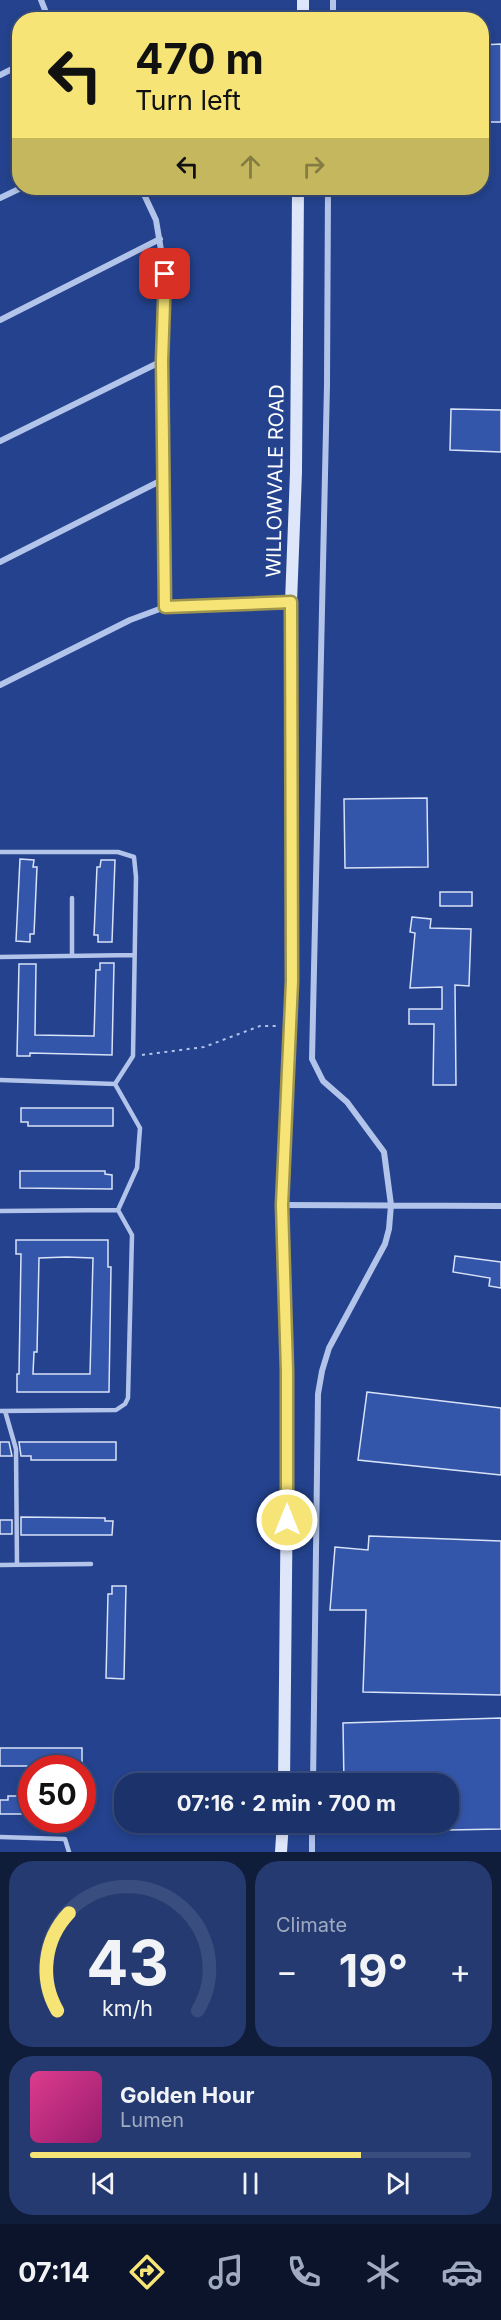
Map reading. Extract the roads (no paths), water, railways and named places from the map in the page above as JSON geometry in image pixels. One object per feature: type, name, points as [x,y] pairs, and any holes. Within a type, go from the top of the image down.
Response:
[{"type":"main road","name":"WILLOWVALE ROAD","points":[[284,1773],[287,1442],[282,1205],[292,981],[291,602],[296,472],[298,195]]},
{"type":"main road","points":[[282,1852],[283,1833]]},
{"type":"street","points":[[144,195],[156,220],[165,274],[162,361],[165,607]]},
{"type":"street","points":[[313,1773],[318,1394],[329,1348],[385,1244],[391,1205],[384,1152],[347,1102],[323,1081],[312,1059],[327,397],[328,195]]},
{"type":"street","points":[[0,320],[160,239]]},
{"type":"street","points":[[0,441],[162,361]]},
{"type":"street","points":[[0,562],[162,480]]},
{"type":"street","points":[[1,682],[130,620],[165,607],[291,602]]},
{"type":"street","points":[[282,1205],[501,1206]]},
{"type":"street","points":[[312,1833],[312,1852]]},
{"type":"lane","points":[[0,852],[117,852],[134,857],[136,877],[133,1056],[115,1084]]},
{"type":"lane","points":[[72,898],[72,956]]},
{"type":"lane","points":[[0,957],[134,955]]},
{"type":"lane","points":[[0,1080],[115,1084]]},
{"type":"lane","points":[[115,1084],[140,1128],[137,1168],[118,1210]]},
{"type":"lane","points":[[0,1211],[118,1210]]},
{"type":"lane","points":[[17,1564],[16,1449],[2,1411],[108,1411],[122,1408],[128,1398],[132,1235],[118,1210]]},
{"type":"lane","points":[[0,1565],[91,1564]]},
{"type":"lane","points":[[0,1836],[65,1839],[69,1852]]}]
